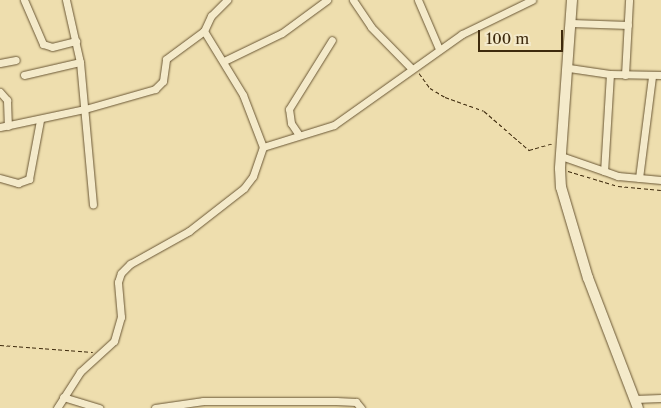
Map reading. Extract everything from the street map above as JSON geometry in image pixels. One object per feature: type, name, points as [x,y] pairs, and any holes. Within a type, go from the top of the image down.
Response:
[{"type":"street","points":[[24,0],[43,44],[52,47],[76,41]]},
{"type":"street","points":[[66,0],[80,62],[86,109],[93,204]]},
{"type":"street","points":[[0,127],[86,109],[155,89],[163,81],[166,59],[204,31],[211,16],[227,0]]},
{"type":"street","points":[[224,61],[282,33],[327,0]]},
{"type":"street","points":[[353,0],[372,27],[413,67]]},
{"type":"street","points":[[418,0],[439,49]]},
{"type":"street","points":[[263,147],[345,119],[439,49],[520,2],[532,0]]},
{"type":"street","points":[[572,0],[569,68],[560,170],[566,206],[588,278],[636,403],[661,398]]},
{"type":"street","points":[[625,75],[629,0]]},
{"type":"street","points":[[571,23],[628,25]]},
{"type":"street","points":[[57,408],[80,372],[104,352],[118,332],[118,282],[121,273],[130,264],[188,232],[244,188],[253,176],[263,147],[243,95],[204,31]]},
{"type":"street","points":[[299,135],[291,123],[289,109],[332,40]]},
{"type":"street","points":[[0,63],[16,60]]},
{"type":"street","points":[[24,75],[80,62]]},
{"type":"street","points":[[569,68],[610,74],[661,76]]},
{"type":"street","points":[[604,171],[610,74]]},
{"type":"street","points":[[639,178],[652,76]]},
{"type":"street","points":[[0,92],[7,100],[8,126]]},
{"type":"street","points":[[0,178],[18,183],[29,178],[40,120]]},
{"type":"street","points":[[561,156],[604,171],[661,180]]},
{"type":"street","points":[[63,397],[99,408]]},
{"type":"street","points":[[155,408],[203,401],[336,401],[356,402],[361,408]]},
{"type":"path","points":[[413,67],[430,88],[445,97],[484,112],[501,123],[522,147],[529,150],[547,143],[562,143]]},
{"type":"path","points":[[560,170],[618,186],[661,190]]},
{"type":"path","points":[[0,345],[104,352]]}]
